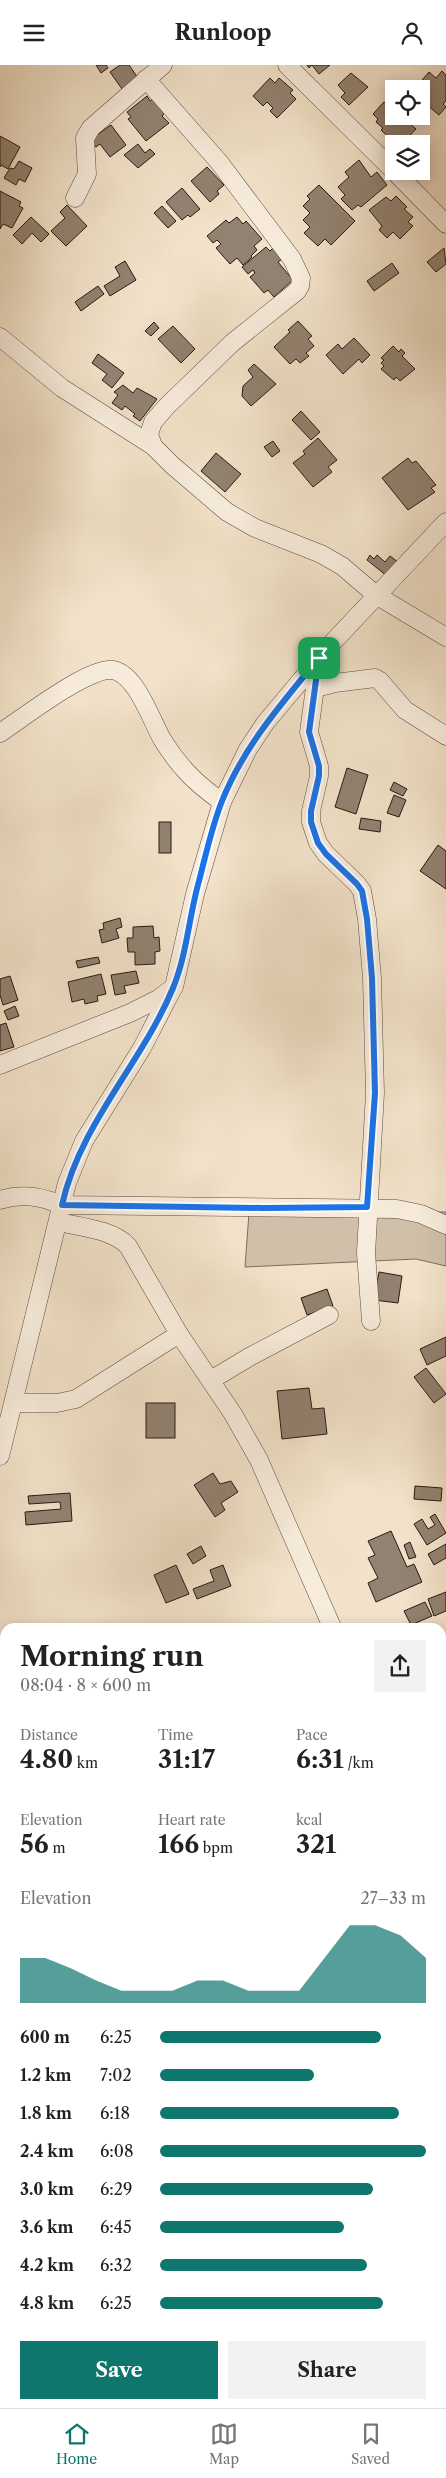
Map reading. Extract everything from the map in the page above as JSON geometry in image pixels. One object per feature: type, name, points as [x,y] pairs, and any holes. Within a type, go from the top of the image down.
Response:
[{"type":"street","points":[[75,198],[87,174],[85,138],[91,128],[163,65]]},
{"type":"street","points":[[287,65],[385,162]]},
{"type":"street","points":[[146,79],[219,162],[292,259],[301,278],[300,285],[296,291],[232,343],[166,407],[153,422],[149,434],[153,446]]},
{"type":"street","points":[[403,180],[446,224]]},
{"type":"street","points":[[0,337],[62,388],[153,446],[172,465],[227,512],[255,528],[321,553],[342,566],[376,595],[446,637]]},
{"type":"street","points":[[0,1456],[67,1183],[84,1141],[142,1048],[174,987],[195,894],[222,802],[252,742],[319,658],[446,522]]},
{"type":"street","points":[[319,658],[309,732],[319,766],[319,776],[311,811],[311,822],[318,843],[326,854],[362,891],[367,919],[372,978],[375,1093],[367,1207],[367,1290],[371,1321]]},
{"type":"street","points":[[0,733],[89,677],[115,670],[125,675],[138,692],[162,739],[184,770],[222,802]]},
{"type":"street","points":[[316,688],[342,682],[375,678],[405,710],[446,736]]},
{"type":"street","points":[[0,1065],[130,1013],[158,999],[174,987]]},
{"type":"street","points":[[0,1200],[29,1196],[47,1198],[60,1214],[122,1239],[139,1263],[179,1334],[211,1380],[259,1460],[330,1623]]},
{"type":"street","points":[[60,1214],[367,1207],[397,1209],[421,1214],[446,1225]]},
{"type":"street","points":[[211,1380],[250,1356],[329,1315]]},
{"type":"street","points":[[14,1403],[57,1403],[76,1399],[179,1334]]},
{"type":"shaded area","points":[[446,1212],[446,1266],[416,1259],[245,1267],[249,1213]]},
{"type":"building","points":[[96,65],[106,65],[108,68],[101,73]]},
{"type":"building","points":[[120,65],[129,65],[138,78],[122,89],[110,72]]},
{"type":"building","points":[[312,65],[330,65],[319,74]]},
{"type":"building","points":[[442,71],[446,75],[446,101],[443,104],[446,107],[439,115],[430,108],[430,80],[422,80],[429,72],[436,78]]},
{"type":"building","points":[[351,73],[368,87],[349,105],[341,97],[345,93],[338,85]]},
{"type":"building","points":[[270,78],[275,83],[279,78],[293,90],[290,93],[296,99],[277,118],[270,111],[273,108],[267,102],[263,106],[253,96]]},
{"type":"building","points":[[147,96],[150,101],[155,97],[167,111],[162,116],[169,123],[146,141],[128,119],[131,117],[127,112]]},
{"type":"building","points":[[384,102],[385,125],[411,125],[416,129],[410,135],[386,135],[381,130],[383,128],[376,122],[378,119],[373,114]]},
{"type":"building","points":[[111,125],[126,145],[110,157],[100,144],[96,147],[90,140]]},
{"type":"building","points":[[0,136],[20,147],[8,169],[1,165],[0,167]]},
{"type":"building","points":[[138,144],[145,153],[150,149],[155,154],[138,168],[124,155]]},
{"type":"building","points":[[359,160],[371,177],[377,172],[387,185],[361,207],[358,205],[352,210],[341,199],[345,195],[338,187],[349,177],[345,172]]},
{"type":"building","points":[[19,161],[32,168],[25,182],[19,179],[16,185],[4,178],[10,168],[14,169]]},
{"type":"building","points":[[207,167],[224,185],[217,191],[219,194],[210,202],[191,181]]},
{"type":"building","points":[[319,185],[355,221],[331,245],[325,239],[318,246],[304,233],[310,227],[303,220],[310,213],[303,206],[310,199],[307,196]]},
{"type":"building","points":[[182,188],[200,209],[190,217],[188,215],[182,220],[166,202]]},
{"type":"building","points":[[0,191],[21,202],[19,206],[23,208],[12,228],[3,224],[0,229]]},
{"type":"building","points":[[396,196],[407,207],[404,209],[413,217],[408,222],[413,226],[400,239],[393,232],[387,238],[379,230],[382,226],[369,210],[386,197],[391,201]]},
{"type":"building","points":[[67,205],[87,226],[66,246],[51,231],[65,218],[60,212]]},
{"type":"building","points":[[162,206],[176,221],[168,228],[154,213]]},
{"type":"building","points":[[31,217],[49,234],[41,242],[32,233],[22,244],[13,235]]},
{"type":"building","points":[[237,217],[243,224],[246,221],[262,239],[254,246],[257,250],[252,257],[243,265],[237,258],[230,264],[216,248],[221,244],[217,240],[213,243],[207,236],[226,220],[229,223]]},
{"type":"building","points":[[266,247],[270,251],[273,248],[282,259],[278,262],[293,280],[274,297],[268,290],[264,293],[250,277],[255,273],[253,270],[248,274],[242,267]]},
{"type":"building","points":[[444,248],[446,264],[436,272],[427,262]]},
{"type":"building","points":[[125,261],[136,280],[110,296],[104,286],[120,276],[115,267]]},
{"type":"building","points":[[392,263],[399,273],[374,291],[367,281]]},
{"type":"building","points":[[98,286],[104,294],[81,311],[75,302]]},
{"type":"building","points":[[298,321],[312,336],[308,339],[314,346],[306,353],[309,356],[300,363],[296,359],[290,364],[274,347],[290,332],[288,330]]},
{"type":"building","points":[[154,322],[159,328],[151,336],[145,331]]},
{"type":"building","points":[[173,326],[195,349],[181,363],[158,339]]},
{"type":"building","points":[[354,338],[370,355],[362,363],[359,359],[343,374],[326,355],[338,344],[342,349]]},
{"type":"building","points":[[393,346],[399,352],[401,349],[405,353],[402,356],[415,369],[400,381],[396,377],[394,380],[381,369],[384,366],[381,363],[384,360],[381,358]]},
{"type":"building","points":[[98,354],[124,373],[112,388],[102,380],[107,374],[92,363]]},
{"type":"building","points":[[254,364],[276,384],[251,406],[242,396],[243,386],[253,377],[248,370]]},
{"type":"building","points":[[123,385],[133,393],[137,388],[157,399],[140,421],[125,406],[122,410],[112,403],[118,395],[114,392]]},
{"type":"building","points":[[301,411],[320,432],[311,440],[292,420]]},
{"type":"building","points":[[318,438],[337,460],[328,467],[332,472],[313,487],[293,463],[305,454],[303,451]]},
{"type":"building","points":[[273,441],[280,451],[272,457],[264,447]]},
{"type":"building","points":[[216,453],[241,474],[225,492],[201,471]]},
{"type":"building","points":[[408,458],[412,463],[416,461],[436,485],[431,488],[435,492],[408,510],[382,478]]},
{"type":"building","points":[[370,555],[374,559],[377,555],[385,562],[390,556],[398,562],[387,576],[367,560]]},
{"type":"building","points":[[347,768],[368,775],[356,814],[335,807]]},
{"type":"building","points":[[394,782],[407,789],[403,796],[390,790]]},
{"type":"building","points":[[394,795],[406,800],[399,817],[387,813]]},
{"type":"building","points":[[361,818],[381,821],[380,832],[359,829]]},
{"type":"building","points":[[159,822],[171,822],[171,853],[159,853]]},
{"type":"building","points":[[438,845],[446,851],[446,889],[420,871]]},
{"type":"building","points":[[120,918],[122,927],[116,929],[119,938],[102,943],[99,930],[104,929],[103,923]]},
{"type":"building","points":[[153,926],[154,938],[159,937],[160,951],[155,952],[155,964],[135,965],[135,952],[128,952],[127,938],[133,938],[133,927]]},
{"type":"building","points":[[98,957],[100,963],[78,968],[76,961]]},
{"type":"building","points":[[136,971],[139,983],[124,986],[126,993],[115,995],[111,975]]},
{"type":"building","points":[[101,974],[106,994],[97,996],[98,1001],[85,1004],[84,999],[72,1002],[68,982]]},
{"type":"building","points":[[10,976],[18,1000],[3,1005],[0,995],[0,979]]},
{"type":"building","points":[[15,1006],[19,1016],[8,1020],[4,1011]]},
{"type":"building","points":[[6,1023],[14,1047],[0,1051],[0,1025]]},
{"type":"building","points":[[379,1272],[402,1276],[398,1303],[374,1300]]},
{"type":"building","points":[[327,1289],[333,1306],[307,1315],[301,1298]]},
{"type":"building","points":[[446,1337],[446,1356],[427,1365],[420,1349]]},
{"type":"building","points":[[426,1368],[446,1394],[434,1403],[414,1377]]},
{"type":"building","points":[[309,1388],[312,1409],[324,1408],[327,1434],[282,1439],[277,1391]]},
{"type":"building","points":[[146,1403],[175,1403],[175,1438],[146,1438]]},
{"type":"building","points":[[213,1473],[220,1484],[231,1481],[238,1492],[221,1503],[225,1510],[215,1517],[194,1485]]},
{"type":"building","points":[[415,1486],[442,1488],[441,1501],[414,1499]]},
{"type":"building","points":[[70,1493],[72,1521],[26,1525],[25,1512],[61,1509],[60,1502],[29,1504],[28,1496]]},
{"type":"building","points":[[435,1514],[446,1533],[427,1545],[414,1524],[422,1519],[428,1529],[435,1525],[430,1517]]},
{"type":"building","points":[[391,1531],[407,1567],[414,1564],[422,1582],[376,1602],[368,1583],[378,1578],[368,1558],[375,1555],[368,1541]]},
{"type":"building","points":[[410,1542],[416,1557],[409,1559],[404,1545]]},
{"type":"building","points":[[446,1544],[446,1558],[434,1565],[428,1554]]},
{"type":"building","points":[[201,1546],[206,1556],[193,1564],[187,1554]]},
{"type":"building","points":[[176,1565],[189,1594],[166,1603],[154,1575]]},
{"type":"building","points":[[223,1565],[231,1586],[197,1599],[193,1589],[214,1581],[210,1570]]},
{"type":"building","points":[[446,1592],[446,1611],[434,1616],[428,1599]]},
{"type":"building","points":[[425,1602],[432,1616],[416,1623],[410,1623],[404,1611]]},
{"type":"route","points":[[319,658],[309,732],[319,766],[319,776],[311,811],[311,822],[318,843],[326,854],[362,891],[367,919],[372,978],[375,1093],[367,1207],[264,1208],[62,1205],[67,1183],[84,1141],[142,1048],[174,987],[208,846],[222,802],[230,784],[248,749],[266,722],[319,658]]}]
